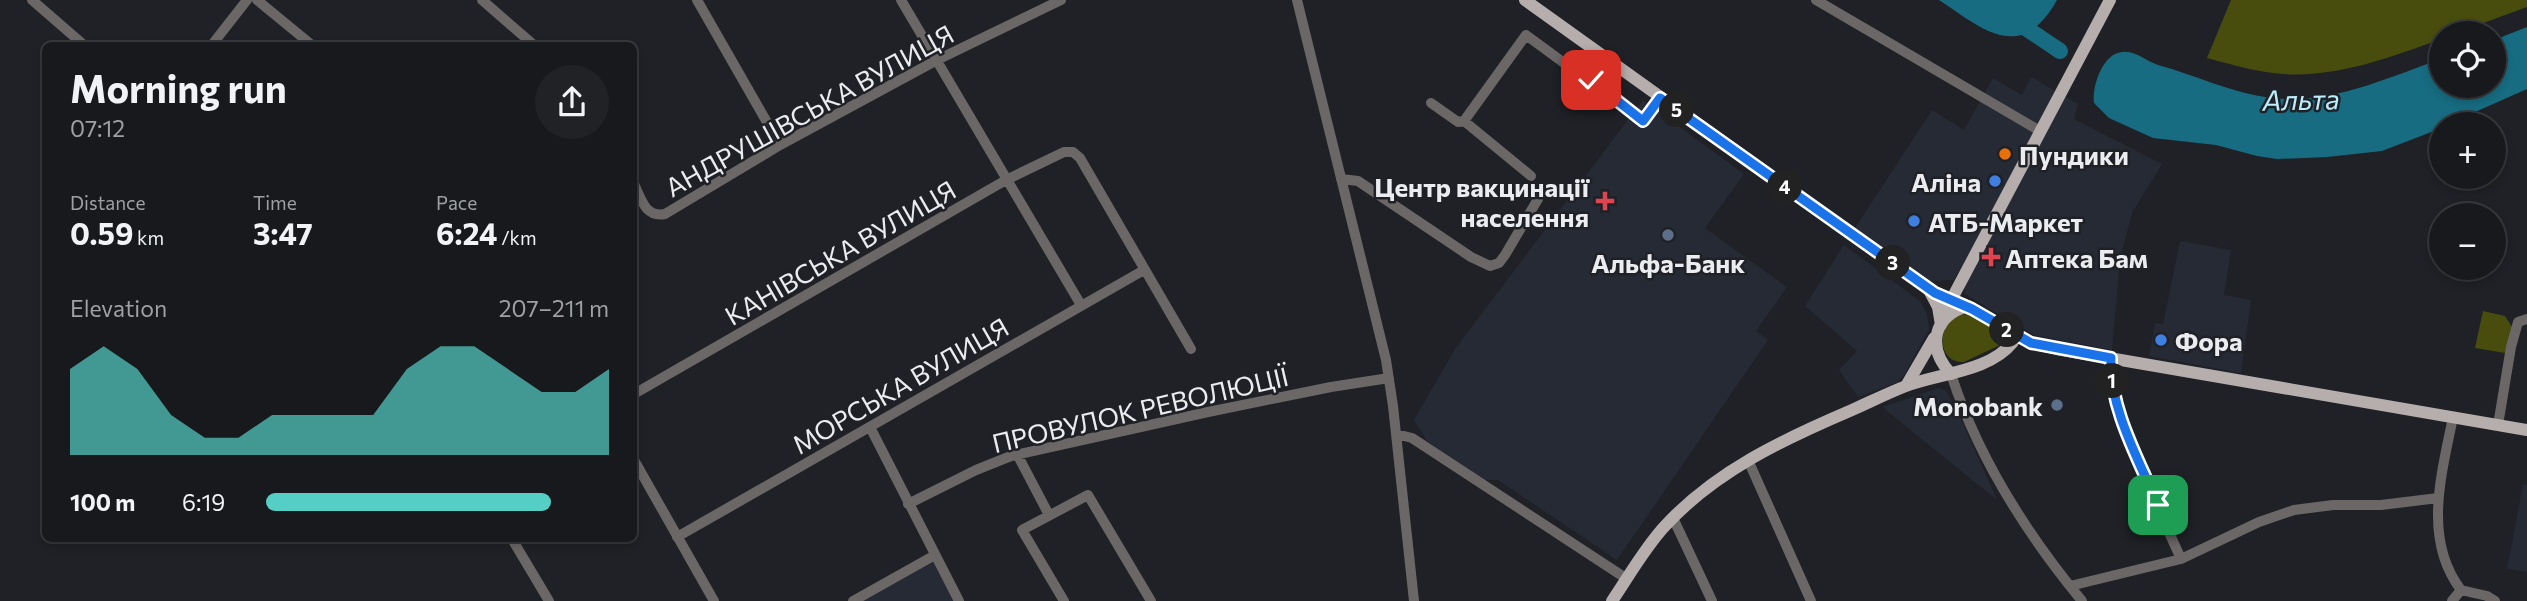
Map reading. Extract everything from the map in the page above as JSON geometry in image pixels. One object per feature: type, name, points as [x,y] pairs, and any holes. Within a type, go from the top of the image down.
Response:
[{"type":"main road","points":[[1525,0],[1927,288],[1967,306],[2036,344],[2527,430]]},
{"type":"main road","points":[[1938,331],[1960,280],[2110,0]]},
{"type":"main road","points":[[1927,288],[1945,288],[1960,280]]},
{"type":"main road","points":[[1960,280],[1967,306]]},
{"type":"main road","points":[[1927,288],[1938,307],[1936,352],[1940,363],[1951,374]]},
{"type":"main road","points":[[1906,386],[1938,331],[1953,312],[1967,306]]},
{"type":"main road","points":[[2005,351],[2012,342],[2012,333]]},
{"type":"main road","points":[[1612,601],[1673,518],[1699,494],[1748,460],[1812,427],[1906,386],[1951,374],[2005,351],[2036,344]]},
{"type":"street","points":[[32,0],[80,42]]},
{"type":"street","points":[[214,42],[247,0]]},
{"type":"street","points":[[257,0],[308,42]]},
{"type":"street","points":[[482,0],[530,42]]},
{"type":"street","points":[[698,0],[780,145]]},
{"type":"street","points":[[901,0],[1081,305]]},
{"type":"street","name":"АНДРУШІВСЬКА ВУЛИЦЯ","points":[[637,190],[645,207],[652,214],[665,214],[780,145],[937,60],[1061,0]]},
{"type":"street","points":[[1297,0],[1389,378],[1413,601]]},
{"type":"street","points":[[1816,0],[2040,131]]},
{"type":"street","points":[[1431,103],[1458,122],[1464,121],[1526,35],[1643,121],[1660,98]]},
{"type":"street","points":[[1464,121],[1531,176]]},
{"type":"street","name":"КАНІВСЬКА ВУЛИЦЯ","points":[[637,392],[1006,180],[1060,153],[1069,151],[1080,158],[1144,270]]},
{"type":"street","points":[[1341,179],[1358,181],[1471,257],[1490,266],[1499,263],[1505,255],[1538,199]]},
{"type":"street","points":[[1144,270],[1191,349]]},
{"type":"street","name":"МОРСЬКА ВУЛИЦЯ","points":[[677,537],[1144,270]]},
{"type":"street","points":[[2498,425],[2515,330],[2518,322],[2527,320]]},
{"type":"street","points":[[2111,358],[2112,379],[2124,424],[2181,559]]},
{"type":"street","points":[[1951,374],[1965,412],[2008,499],[2082,601]]},
{"type":"street","name":"ПРОВУЛОК РЕВОЛЮЦІЇ","points":[[908,504],[976,470],[1017,454],[1208,412],[1389,378]]},
{"type":"street","points":[[2453,417],[2438,498],[2438,525],[2442,549],[2449,571],[2461,590],[2487,596],[2495,601]]},
{"type":"street","points":[[870,427],[959,601]]},
{"type":"street","points":[[1396,434],[1412,438],[1627,579]]},
{"type":"street","points":[[1017,454],[1049,515]]},
{"type":"street","points":[[1748,460],[1811,601]]},
{"type":"street","points":[[637,465],[714,601]]},
{"type":"street","points":[[1064,601],[1022,530],[1088,495],[1151,601]]},
{"type":"street","points":[[2070,586],[2181,559],[2259,522],[2294,510],[2333,505],[2381,505],[2438,498]]},
{"type":"street","points":[[1673,518],[1712,601]]},
{"type":"street","points":[[514,542],[549,601]]},
{"type":"street","points":[[853,601],[935,555]]},
{"type":"street","points":[[2452,601],[2461,590]]},
{"type":"shaded area","points":[[2031,77],[2078,104],[2074,119],[2162,164],[2132,213],[2120,259],[2112,350],[2034,335],[1965,294],[1964,282],[2015,173],[1954,280],[1929,281],[1855,228],[1932,110],[1964,130],[1993,78],[2022,95]]},
{"type":"shaded area","points":[[1643,100],[1744,174],[1705,228],[1787,287],[1756,331],[1768,340],[1617,560],[1498,480],[1482,480],[1427,441],[1414,420],[1455,349]]},
{"type":"shaded area","points":[[2180,241],[2231,250],[2224,295],[2251,300],[2241,373],[2149,356],[2155,323],[2163,324]]},
{"type":"shaded area","points":[[1844,245],[1920,301],[1927,314],[1929,329],[1898,382],[1858,397],[1839,370],[1857,351],[1805,306]]},
{"type":"shaded area","points":[[1939,388],[1946,391],[1956,408],[1997,500],[1882,407]]},
{"type":"shaded area","points":[[2523,484],[2527,485],[2527,572],[2507,569]]},
{"type":"shaded area","points":[[935,555],[959,601],[853,601]]},
{"type":"green space","points":[[2231,0],[2527,0],[2527,7],[2489,21],[2429,21],[2429,43],[2377,61],[2333,71],[2311,74],[2266,72],[2207,58]]},
{"type":"green space","points":[[2483,311],[2505,316],[2512,327],[2505,353],[2475,348]]},
{"type":"green space","points":[[1962,314],[1979,319],[1995,329],[2002,338],[2000,345],[1964,362],[1951,359],[1944,349],[1943,337],[1949,322]]},
{"type":"water","points":[[1939,0],[2057,0],[2043,20],[2030,31],[2016,36],[1987,30]]},
{"type":"water","points":[[2527,27],[2527,89],[2475,112],[2429,112],[2429,133],[2382,151],[2277,159],[2257,156],[2216,145],[2153,138],[2109,118],[2094,103],[2096,82],[2102,67],[2112,56],[2123,52],[2228,88],[2271,98],[2315,98],[2336,94],[2429,63],[2429,98],[2506,98],[2506,35]]},
{"type":"waterway","name":"Альта","points":[[1984,0],[2060,51]]},
{"type":"place","name":"Пундики","points":[[2005,154]]},
{"type":"place","name":"Аліна","points":[[1995,181]]},
{"type":"place","name":"Центр вакцинації населення","points":[[1605,201]]},
{"type":"place","name":"АТБ-Маркет","points":[[1914,221]]},
{"type":"place","name":"Альфа-Банк","points":[[1668,235]]},
{"type":"place","name":"Аптека Бам","points":[[1991,257]]},
{"type":"place","name":"Фора","points":[[2161,340]]},
{"type":"place","name":"Monobank","points":[[2057,405]]},
{"type":"route","points":[[1591,80],[1643,121],[1660,98],[1935,293],[1972,309],[2031,343],[2111,358],[2112,379],[2120,412],[2158,505]]}]
